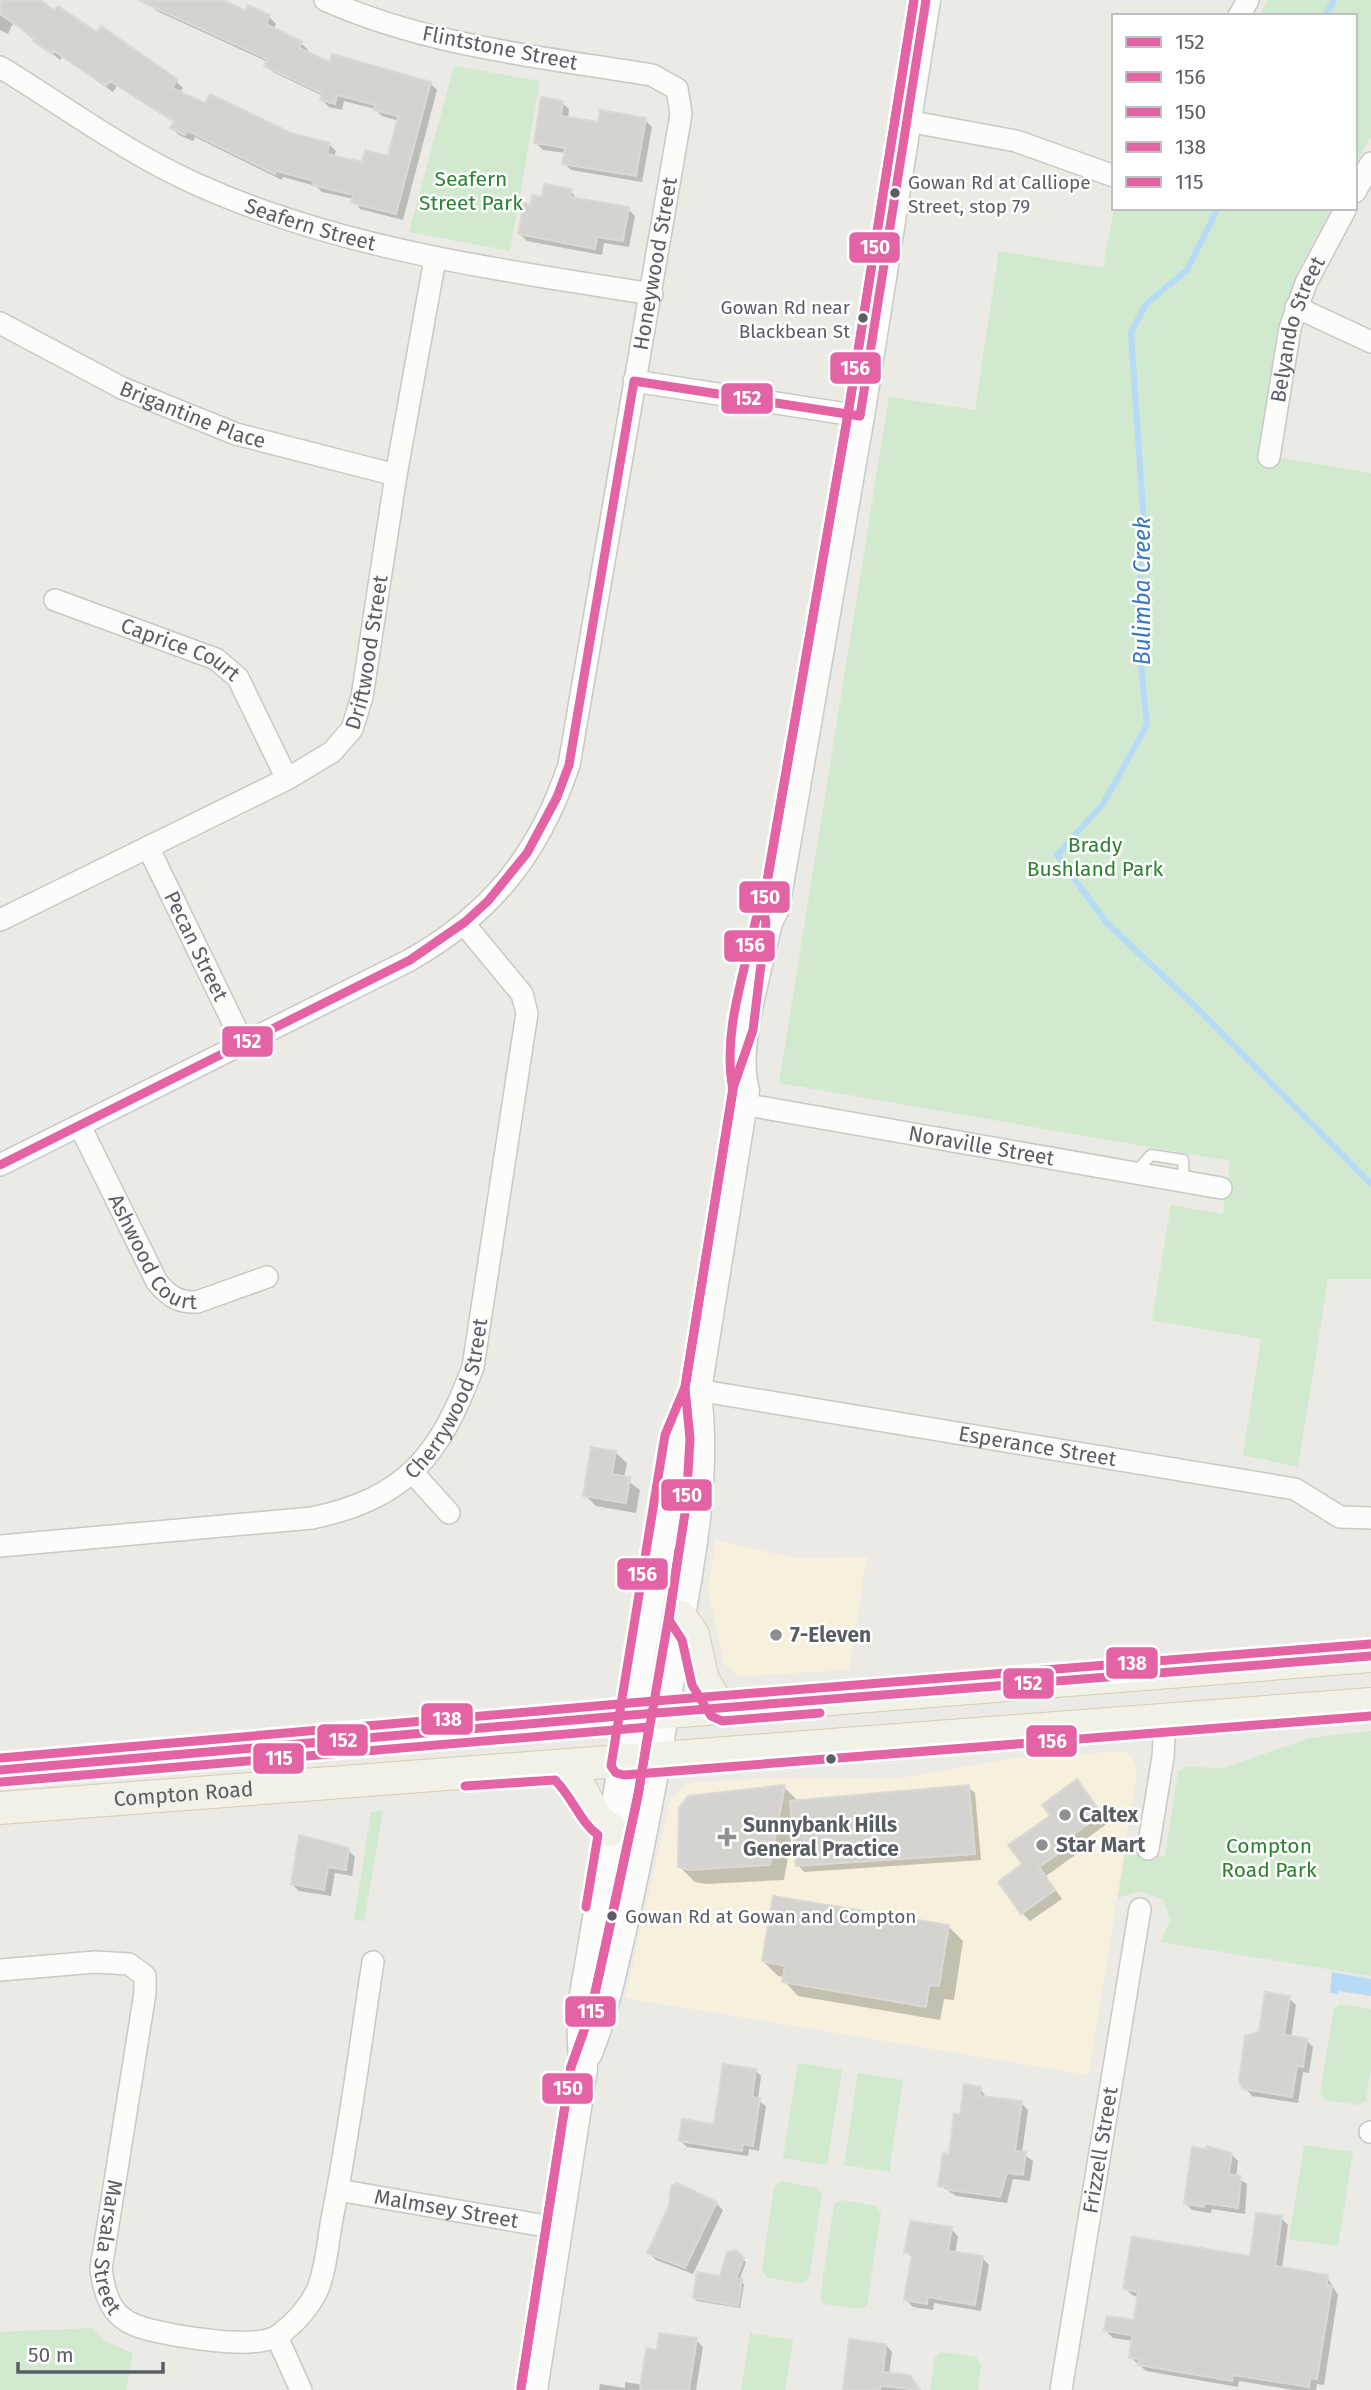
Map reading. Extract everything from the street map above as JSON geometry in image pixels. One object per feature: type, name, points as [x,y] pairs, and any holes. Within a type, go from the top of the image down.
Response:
[{"type":"main road","points":[[583,2069],[581,2012],[611,1830],[677,1437],[697,1390],[744,1097],[739,1071],[743,1044],[768,922],[775,908],[860,416],[926,0]]},
{"type":"main road","points":[[533,2390],[583,2069],[603,2014],[656,1760],[681,1617],[698,1508],[702,1439],[697,1390]]},
{"type":"main road","points":[[681,1617],[694,1635],[703,1680],[721,1709]]},
{"type":"main road","name":"Compton Road","points":[[0,1770],[631,1715],[1371,1656]]},
{"type":"main road","name":"Compton Road","points":[[0,1808],[560,1768],[1371,1704]]},
{"type":"main road","points":[[560,1768],[581,1789],[596,1819],[611,1830]]},
{"type":"street","name":"Flintstone Street","points":[[325,0],[369,20],[470,46],[652,75],[677,89]]},
{"type":"street","name":"Seafern Street","points":[[0,67],[194,183],[337,236],[435,259],[652,294]]},
{"type":"street","name":"Honeywood Street","points":[[0,1166],[410,960],[465,925],[485,907],[523,862],[558,796],[569,765],[681,114],[677,89]]},
{"type":"street","points":[[907,121],[1016,141],[1112,175]]},
{"type":"street","points":[[1357,188],[1371,163]]},
{"type":"street","name":"Belyando Street","points":[[1269,457],[1290,328],[1296,307],[1345,210]]},
{"type":"street","name":"Driftwood Street","points":[[3,912],[148,847],[287,779],[332,752],[352,729],[362,697],[396,475],[435,259]]},
{"type":"street","points":[[1296,307],[1371,342]]},
{"type":"street","name":"Brigantine Place","points":[[0,323],[122,388],[236,434],[396,475]]},
{"type":"street","points":[[634,381],[860,416]]},
{"type":"street","name":"Caprice Court","points":[[55,600],[216,659],[238,678],[287,779]]},
{"type":"street","name":"Pecan Street","points":[[148,847],[244,1045]]},
{"type":"street","name":"Cherrywood Street","points":[[0,1546],[312,1518],[351,1510],[388,1492],[413,1473],[435,1446],[457,1410],[473,1367],[526,1025],[522,994],[465,925]]},
{"type":"street","name":"Noraville Street","points":[[744,1097],[1221,1188]]},
{"type":"street","name":"Ashwood Court","points":[[80,1126],[157,1282],[167,1293],[176,1300],[197,1302],[267,1277]]},
{"type":"street","name":"Esperance Street","points":[[697,1390],[1295,1489],[1340,1517],[1371,1518]]},
{"type":"street","points":[[413,1473],[449,1513]]},
{"type":"street","points":[[1148,1849],[1163,1757],[1165,1720]]},
{"type":"street","name":"Frizzell Street","points":[[1061,2390],[1140,1909]]},
{"type":"street","name":"Marsala Street","points":[[0,1970],[95,1962],[129,1964],[145,1976],[145,1993],[101,2269],[105,2297],[116,2312],[122,2319],[150,2330],[184,2337],[237,2341],[277,2337]]},
{"type":"street","points":[[301,2390],[277,2337],[307,2310],[318,2288],[338,2190],[373,1962]]},
{"type":"street","name":"Malmsey Street","points":[[338,2190],[557,2228]]},
{"type":"shaded area","points":[[715,1540],[796,1558],[867,1557],[849,1670],[739,1676],[724,1664],[708,1590]]},
{"type":"shaded area","points":[[1124,1751],[1132,1758],[1137,1770],[1089,2075],[625,1998],[670,1801],[687,1783],[789,1777],[906,1777],[1009,1759]]},
{"type":"green space","points":[[1268,0],[1371,0],[1371,136],[1357,161],[1357,14],[1260,14]]},
{"type":"green space","name":"Seafern Street Park","points":[[454,66],[540,81],[510,251],[409,232]]},
{"type":"green space","name":"Brady Bushland Park","points":[[1114,210],[1331,210],[1300,267],[1285,314],[1263,455],[1371,473],[1371,1279],[1328,1279],[1298,1467],[1243,1455],[1261,1339],[1152,1320],[1171,1205],[1223,1214],[1230,1161],[779,1083],[889,397],[975,410],[999,251],[1103,268]]},
{"type":"green space","name":"Compton Road Park","points":[[1371,1731],[1371,1976],[1161,1942],[1170,1920],[1163,1899],[1139,1891],[1118,1898],[1125,1854],[1165,1856],[1178,1771],[1188,1767],[1223,1768],[1310,1738]]},
{"type":"green space","points":[[383,1811],[364,1921],[354,1920],[371,1812]]},
{"type":"green space","points":[[1340,2004],[1371,2009],[1371,2067],[1366,2101],[1359,2105],[1325,2100],[1320,2093],[1334,2008]]},
{"type":"green space","points":[[798,2063],[842,2070],[827,2165],[783,2158]]},
{"type":"green space","points":[[858,2073],[903,2080],[889,2172],[844,2165]]},
{"type":"green space","points":[[1304,2145],[1353,2152],[1338,2246],[1289,2239]]},
{"type":"green space","points":[[781,2181],[816,2188],[822,2194],[809,2277],[802,2283],[767,2278],[762,2270],[774,2186]]},
{"type":"green space","points":[[841,2200],[876,2206],[881,2213],[867,2305],[861,2309],[824,2304],[820,2298],[834,2204]]},
{"type":"green space","points":[[92,2328],[105,2341],[133,2353],[126,2390],[0,2390],[0,2332]]},
{"type":"green space","points":[[750,2333],[793,2340],[785,2390],[741,2390]]},
{"type":"green space","points":[[941,2352],[976,2357],[981,2364],[978,2390],[930,2390],[935,2357]]},
{"type":"water","points":[[1332,1972],[1371,1979],[1371,1996],[1339,1991],[1338,1994],[1330,1993]]},
{"type":"building","points":[[0,0],[40,0],[54,10],[58,6],[97,32],[101,26],[177,79],[172,88],[205,103],[210,94],[291,133],[330,143],[327,154],[362,162],[365,150],[388,156],[398,116],[373,110],[375,105],[337,95],[335,104],[320,100],[322,93],[264,66],[267,59],[138,0],[223,0],[246,11],[248,5],[270,15],[266,24],[302,42],[299,48],[330,62],[332,54],[431,82],[396,214],[351,203],[353,195],[313,185],[314,181],[276,171],[275,174],[188,131],[185,135],[170,128],[174,121],[110,81],[106,86],[54,51],[52,54],[33,41],[35,38],[0,14]]},
{"type":"building","points":[[541,97],[563,101],[561,116],[598,122],[600,110],[646,118],[636,176],[562,164],[565,148],[534,143]]},
{"type":"building","points":[[544,184],[572,189],[570,197],[629,207],[623,241],[597,237],[595,249],[518,234],[524,203],[531,204],[532,195],[542,197]]},
{"type":"building","points":[[591,1447],[616,1451],[612,1474],[630,1477],[626,1503],[583,1496]]},
{"type":"building","points":[[1077,1779],[1102,1814],[1067,1839],[1072,1844],[1039,1867],[1055,1890],[1021,1914],[998,1882],[1022,1864],[1008,1845],[1050,1816],[1042,1805]]},
{"type":"building","name":"Sunnybank Hills General Practice","points":[[785,1785],[770,1865],[689,1870],[678,1867],[679,1808],[688,1796]]},
{"type":"building","points":[[969,1785],[975,1854],[796,1866],[790,1801]]},
{"type":"building","points":[[299,1835],[349,1848],[346,1870],[328,1867],[324,1890],[291,1884]]},
{"type":"building","points":[[773,1896],[949,1925],[939,1986],[929,1985],[926,2007],[782,1982],[785,1966],[762,1961]]},
{"type":"building","points":[[1265,1992],[1290,1996],[1284,2035],[1307,2038],[1303,2067],[1297,2066],[1292,2097],[1243,2089],[1239,2081],[1245,2036],[1259,2032]]},
{"type":"building","points":[[723,2064],[756,2069],[752,2097],[760,2098],[753,2146],[743,2144],[742,2151],[679,2141],[682,2119],[714,2124]]},
{"type":"building","points":[[964,2084],[981,2087],[980,2096],[1022,2101],[1015,2151],[1026,2152],[1023,2175],[1007,2173],[1000,2197],[948,2190],[948,2187],[938,2186],[943,2153],[949,2154],[954,2114],[960,2115]]},
{"type":"building","points":[[1207,2146],[1232,2153],[1229,2174],[1241,2176],[1238,2208],[1205,2203],[1204,2207],[1184,2204],[1192,2147],[1206,2149]]},
{"type":"building","points":[[677,2183],[717,2202],[685,2268],[647,2253],[669,2206],[671,2186]]},
{"type":"building","points":[[1256,2213],[1282,2216],[1275,2266],[1328,2275],[1327,2285],[1332,2286],[1317,2379],[1310,2378],[1309,2387],[1233,2375],[1232,2381],[1138,2365],[1139,2359],[1129,2358],[1132,2335],[1104,2331],[1107,2316],[1134,2320],[1138,2292],[1123,2289],[1132,2237],[1250,2256]]},
{"type":"building","points":[[910,2221],[952,2227],[948,2251],[983,2256],[975,2305],[928,2297],[927,2304],[904,2300],[912,2254],[904,2252]]},
{"type":"building","points":[[736,2250],[744,2258],[736,2278],[742,2279],[738,2306],[693,2298],[697,2272],[720,2276],[727,2252]]},
{"type":"building","points":[[659,2333],[697,2338],[689,2390],[640,2390],[646,2348],[657,2350]]},
{"type":"building","points":[[849,2339],[886,2344],[883,2372],[910,2375],[920,2390],[881,2386],[880,2390],[843,2390]]},
{"type":"waterway","name":"Bulimba Creek","points":[[1326,14],[1334,0]]},
{"type":"waterway","name":"Bulimba Creek","points":[[1217,210],[1187,270],[1146,304],[1131,333],[1143,511],[1138,637],[1147,725],[1103,804],[1057,855],[1106,922],[1198,1009],[1371,1184]]},
{"type":"transit line","name":"156","points":[[914,0],[848,414],[763,904],[756,919],[732,1026],[730,1069],[733,1090],[685,1387],[665,1435],[611,1766],[616,1773],[624,1775],[1371,1716]]},
{"type":"transit line","name":"150","points":[[521,2388],[571,2067],[591,2011],[615,1904],[638,1795],[669,1615],[686,1507],[690,1439],[685,1388],[733,1088],[753,1030],[766,923],[763,906],[848,414],[914,0]]},
{"type":"transit line","name":"152","points":[[860,416],[926,0]]},
{"type":"transit line","name":"152","points":[[634,381],[860,416]]},
{"type":"transit line","name":"152","points":[[0,1165],[410,960],[465,922],[488,901],[527,853],[557,797],[569,765],[634,381]]},
{"type":"transit line","name":"156","points":[[679,1550],[669,1620],[682,1640],[692,1685],[711,1716],[722,1721],[820,1713]]},
{"type":"transit line","name":"138","points":[[0,1758],[630,1703],[1370,1644]]},
{"type":"transit line","name":"152","points":[[0,1770],[631,1715],[1371,1656]]},
{"type":"transit line","name":"115","points":[[1,1782],[649,1727],[638,1795],[591,2011],[571,2067],[521,2388]]},
{"type":"transit line","name":"115","points":[[465,1786],[555,1780],[598,1835],[586,1907]]},
{"type":"place","name":"Gowan Rd at Calliope Street, stop 79","points":[[895,193]]},
{"type":"place","name":"Gowan Rd near Blackbean St","points":[[863,318]]},
{"type":"place","name":"7-Eleven","points":[[776,1635]]},
{"type":"place","name":"Caltex","points":[[1065,1815]]},
{"type":"place","name":"Sunnybank Hills General Practice","points":[[727,1837]]},
{"type":"place","name":"Star Mart","points":[[1042,1845]]},
{"type":"place","name":"Gowan Rd at Gowan and Compton","points":[[612,1916]]}]
